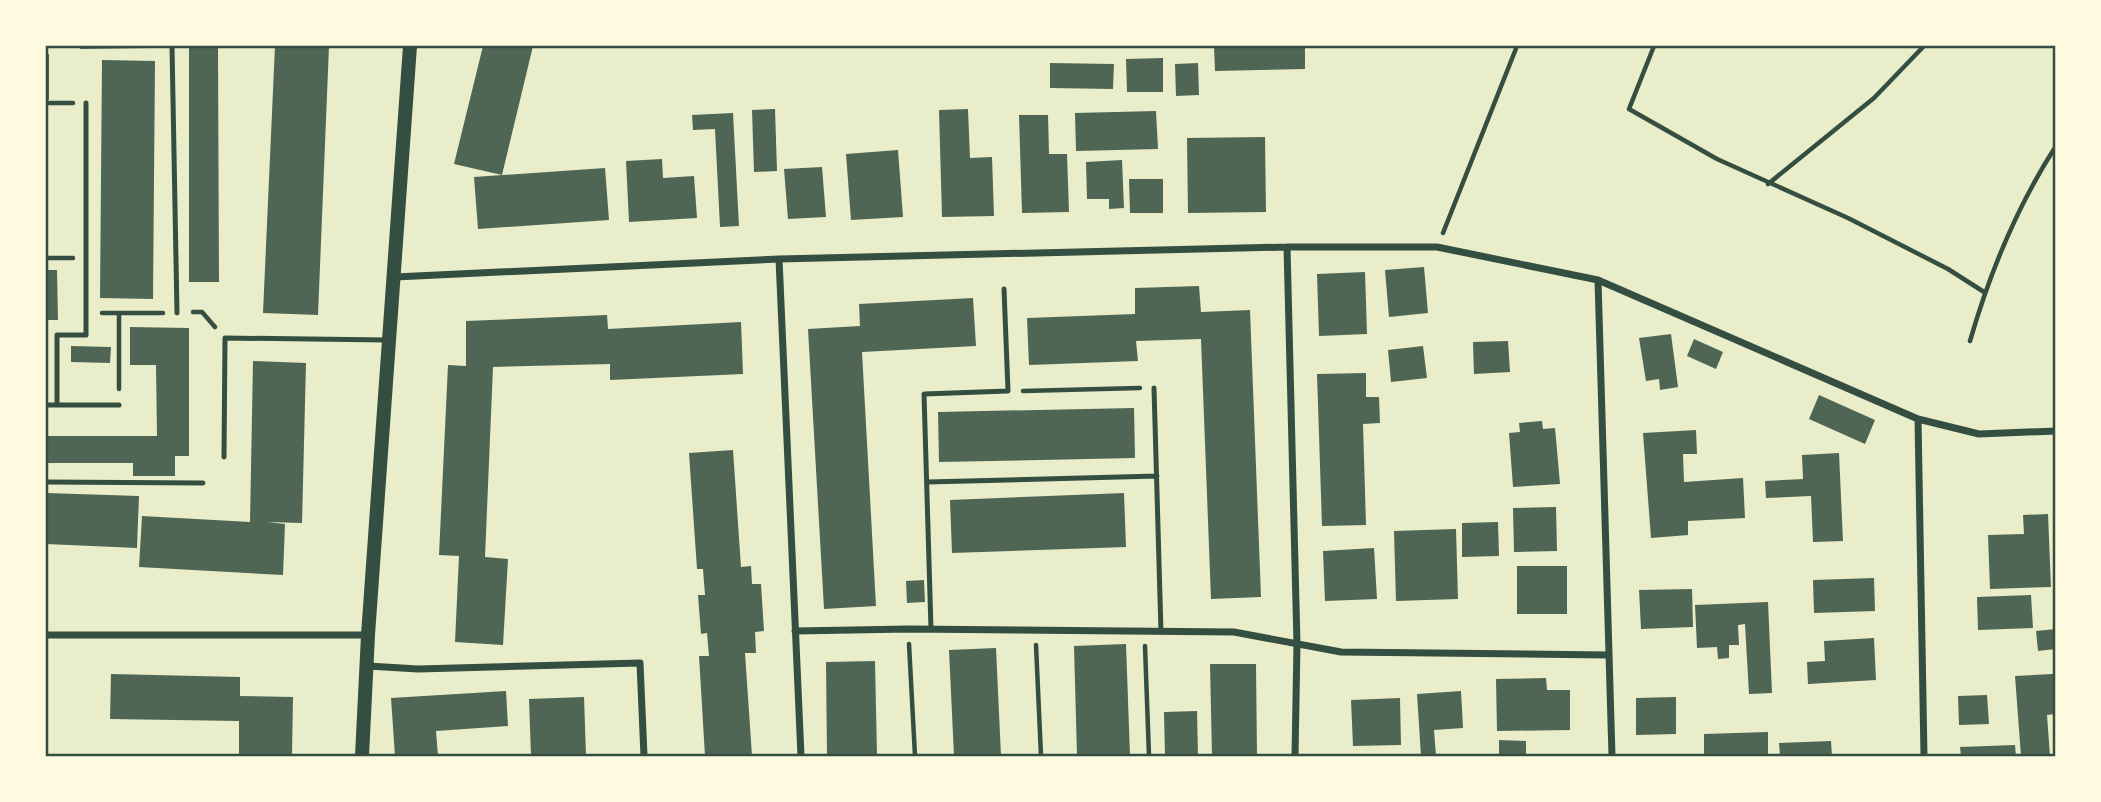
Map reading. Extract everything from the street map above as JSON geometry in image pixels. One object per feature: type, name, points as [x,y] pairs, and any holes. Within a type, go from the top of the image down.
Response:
[{"type":"main road","points":[[362,757],[368,635],[410,46]]},
{"type":"street","points":[[395,276],[779,259],[1287,247],[1437,247],[1598,280],[1918,419],[1979,434],[2056,430]]},
{"type":"street","points":[[1287,247],[1297,644],[1295,757]]},
{"type":"street","points":[[779,259],[801,757]]},
{"type":"street","points":[[1598,280],[1612,757]]},
{"type":"street","points":[[1918,419],[1924,757]]},
{"type":"street","points":[[795,631],[931,629],[1234,632],[1341,652],[1608,655]]},
{"type":"street","points":[[46,635],[368,635]]},
{"type":"street","points":[[368,666],[418,668],[640,663],[644,757]]},
{"type":"lane","points":[[173,46],[177,313]]},
{"type":"lane","points":[[57,405],[57,335],[86,335],[86,103]]},
{"type":"lane","points":[[931,629],[924,394],[1008,391],[1004,289]]},
{"type":"lane","points":[[224,457],[225,338],[390,340]]},
{"type":"lane","points":[[1154,388],[1161,632]]},
{"type":"lane","points":[[46,405],[119,405]]},
{"type":"lane","points":[[927,482],[1157,476]]},
{"type":"lane","points":[[46,482],[203,483]]},
{"type":"path","points":[[1437,247],[1517,46]]},
{"type":"path","points":[[1654,46],[1629,109],[1717,159],[1848,218],[1948,269],[1984,292]]},
{"type":"path","points":[[1768,184],[1874,98],[1924,46]]},
{"type":"path","points":[[46,103],[86,103]]},
{"type":"path","points":[[1970,341],[1984,292],[2007,237],[2041,169],[2056,146]]},
{"type":"path","points":[[46,258],[86,258]]},
{"type":"path","points":[[86,313],[202,312],[225,338]]},
{"type":"path","points":[[119,313],[119,405]]},
{"type":"path","points":[[1008,391],[1154,388]]},
{"type":"path","points":[[909,629],[915,757]]},
{"type":"path","points":[[1035,630],[1041,757]]},
{"type":"path","points":[[1144,632],[1149,757]]},
{"type":"building","points":[[80,46],[151,46],[151,48],[80,49]]},
{"type":"building","points":[[189,46],[218,46],[219,282],[189,282]]},
{"type":"building","points":[[275,46],[329,46],[318,315],[263,313]]},
{"type":"building","points":[[483,46],[533,46],[502,175],[454,164]]},
{"type":"building","points":[[1214,46],[1305,46],[1305,69],[1215,71]]},
{"type":"building","points":[[46,54],[49,54],[49,100],[46,100]]},
{"type":"building","points":[[1163,58],[1163,92],[1127,92],[1126,59]]},
{"type":"building","points":[[102,60],[155,61],[153,299],[100,298]]},
{"type":"building","points":[[1050,63],[1114,64],[1113,89],[1050,88]]},
{"type":"building","points":[[1198,63],[1199,95],[1176,96],[1175,64]]},
{"type":"building","points":[[775,109],[777,171],[754,172],[752,110]]},
{"type":"building","points":[[968,109],[970,158],[992,157],[994,216],[942,217],[939,110]]},
{"type":"building","points":[[1156,111],[1158,149],[1076,151],[1075,113]]},
{"type":"building","points":[[733,113],[739,226],[720,227],[715,129],[693,130],[692,115]]},
{"type":"building","points":[[1019,115],[1048,115],[1049,154],[1067,154],[1069,212],[1022,213]]},
{"type":"building","points":[[1265,137],[1266,212],[1188,213],[1187,138]]},
{"type":"building","points":[[898,150],[903,217],[851,220],[846,154]]},
{"type":"building","points":[[662,159],[663,178],[694,176],[697,218],[629,222],[626,161]]},
{"type":"building","points":[[1122,160],[1124,208],[1109,209],[1109,199],[1087,199],[1086,162]]},
{"type":"building","points":[[822,167],[826,217],[788,219],[784,169]]},
{"type":"building","points":[[605,168],[609,220],[478,229],[474,177]]},
{"type":"building","points":[[1129,179],[1163,179],[1163,213],[1130,213]]},
{"type":"building","points":[[1424,267],[1428,313],[1389,317],[1385,270]]},
{"type":"building","points":[[46,270],[57,270],[58,320],[46,320]]},
{"type":"building","points":[[1365,272],[1367,334],[1319,336],[1317,274]]},
{"type":"building","points":[[1199,286],[1201,312],[1250,310],[1261,597],[1211,599],[1201,339],[1136,341],[1138,361],[1029,365],[1027,318],[1135,314],[1135,288]]},
{"type":"building","points":[[973,298],[976,346],[862,352],[876,606],[824,609],[808,329],[860,326],[859,304]]},
{"type":"building","points":[[607,315],[608,329],[741,322],[743,374],[610,380],[610,364],[493,367],[485,557],[508,559],[503,645],[455,642],[459,556],[439,555],[448,365],[466,366],[466,321]]},
{"type":"building","points":[[130,327],[189,328],[189,456],[175,456],[175,476],[133,476],[133,463],[46,463],[46,436],[157,436],[156,365],[130,365]]},
{"type":"building","points":[[1671,334],[1678,387],[1660,390],[1659,379],[1646,381],[1639,338]]},
{"type":"building","points":[[1694,339],[1723,352],[1716,369],[1687,356]]},
{"type":"building","points":[[1508,341],[1510,372],[1474,374],[1473,342]]},
{"type":"building","points":[[71,346],[111,347],[110,363],[71,362]]},
{"type":"building","points":[[1423,346],[1427,378],[1391,382],[1388,350]]},
{"type":"building","points":[[253,361],[306,363],[302,523],[267,522],[285,524],[283,575],[139,567],[142,516],[250,522]]},
{"type":"building","points":[[1366,373],[1366,397],[1379,397],[1380,423],[1363,424],[1366,525],[1322,526],[1317,374]]},
{"type":"building","points":[[1819,395],[1875,420],[1865,444],[1809,419]]},
{"type":"building","points":[[1134,408],[1135,458],[939,462],[938,412]]},
{"type":"building","points":[[1542,421],[1543,429],[1555,428],[1560,484],[1513,487],[1509,433],[1520,432],[1519,423]]},
{"type":"building","points":[[1696,430],[1697,454],[1683,454],[1684,482],[1743,478],[1745,518],[1688,521],[1688,535],[1651,538],[1643,433]]},
{"type":"building","points":[[733,450],[741,567],[751,566],[752,584],[761,584],[764,631],[755,632],[756,653],[745,653],[752,756],[705,756],[699,656],[709,656],[707,633],[701,634],[698,595],[705,595],[703,569],[697,569],[689,453]]},
{"type":"building","points":[[1839,453],[1843,541],[1813,542],[1811,496],[1766,498],[1765,481],[1803,479],[1802,455]]},
{"type":"building","points":[[46,493],[139,496],[137,548],[46,544]]},
{"type":"building","points":[[1124,493],[1126,547],[952,553],[950,500]]},
{"type":"building","points":[[1556,507],[1557,551],[1514,552],[1513,508]]},
{"type":"building","points":[[2048,514],[2051,587],[1990,589],[1988,535],[2024,534],[2023,515]]},
{"type":"building","points":[[1498,522],[1499,556],[1462,557],[1462,523]]},
{"type":"building","points":[[1456,529],[1458,599],[1396,601],[1394,531]]},
{"type":"building","points":[[1374,548],[1377,599],[1325,601],[1323,551]]},
{"type":"building","points":[[1517,566],[1567,566],[1567,614],[1517,614]]},
{"type":"building","points":[[1874,578],[1875,611],[1814,613],[1813,580]]},
{"type":"building","points":[[924,580],[925,602],[907,603],[906,581]]},
{"type":"building","points":[[1692,589],[1693,627],[1641,629],[1639,590]]},
{"type":"building","points":[[2031,595],[2033,628],[1978,630],[1977,597]]},
{"type":"building","points":[[1768,602],[1772,693],[1749,694],[1745,624],[1738,625],[1739,645],[1729,645],[1729,658],[1718,659],[1717,647],[1697,648],[1695,605]]},
{"type":"building","points":[[2056,629],[2056,649],[2038,651],[2036,631]]},
{"type":"building","points":[[1874,638],[1876,680],[1808,684],[1807,662],[1825,661],[1824,641]]},
{"type":"building","points":[[1126,644],[1130,756],[1077,756],[1074,646]]},
{"type":"building","points":[[996,648],[1001,756],[954,756],[949,650]]},
{"type":"building","points":[[875,661],[877,756],[827,756],[826,662]]},
{"type":"building","points":[[1210,664],[1256,664],[1257,756],[1212,756]]},
{"type":"building","points":[[111,674],[240,677],[240,696],[293,697],[292,756],[239,756],[239,721],[110,719]]},
{"type":"building","points":[[2053,674],[2056,714],[2047,715],[2050,756],[2021,756],[2015,676]]},
{"type":"building","points":[[1546,678],[1547,690],[1570,690],[1570,730],[1497,731],[1496,679]]},
{"type":"building","points":[[506,691],[508,726],[436,731],[438,756],[395,756],[391,698]]},
{"type":"building","points":[[1461,691],[1463,728],[1434,730],[1436,756],[1421,756],[1417,694]]},
{"type":"building","points":[[1987,695],[1989,724],[1959,725],[1958,696]]},
{"type":"building","points":[[584,697],[586,756],[531,756],[529,699]]},
{"type":"building","points":[[1676,697],[1676,734],[1636,735],[1636,698]]},
{"type":"building","points":[[1400,698],[1401,745],[1353,746],[1351,700]]},
{"type":"building","points":[[1197,711],[1198,756],[1165,756],[1164,712]]},
{"type":"building","points":[[1768,732],[1768,756],[1704,756],[1704,734]]},
{"type":"building","points":[[1499,740],[1526,741],[1526,756],[1499,756]]},
{"type":"building","points":[[1831,741],[1832,756],[1780,756],[1779,743]]},
{"type":"building","points":[[2015,745],[2016,756],[1961,756],[1960,747]]}]
